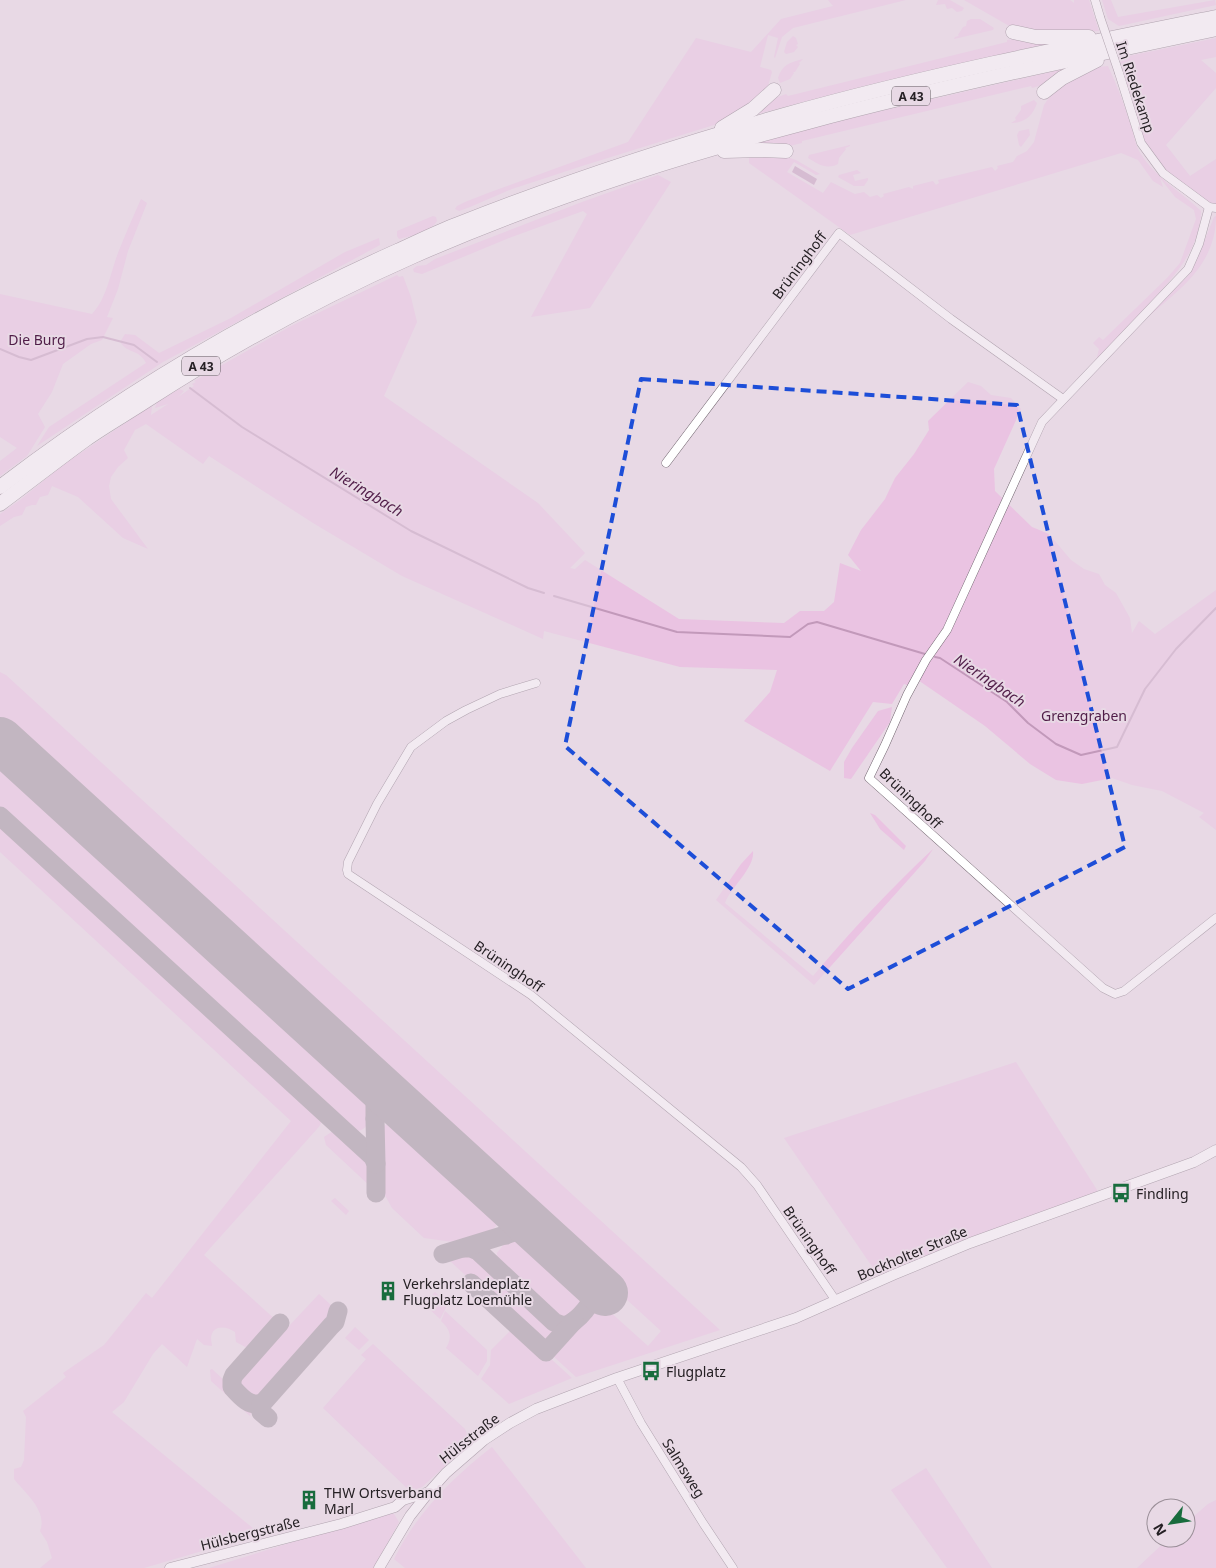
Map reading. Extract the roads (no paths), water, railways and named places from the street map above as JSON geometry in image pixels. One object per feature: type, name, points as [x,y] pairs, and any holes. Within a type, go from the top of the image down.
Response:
[{"type":"highway","name":"A 43","points":[[0,504],[86,439],[186,375],[240,344],[353,284],[498,221],[593,186],[748,138],[1216,17]]},
{"type":"highway","name":"A 43","points":[[0,487],[80,429],[163,374],[218,342],[347,273],[503,206],[703,139],[784,115],[890,88],[1123,42],[1216,29]]},
{"type":"highway","points":[[1013,32],[1036,37],[1123,42]]},
{"type":"highway","points":[[1044,92],[1062,78],[1123,42]]},
{"type":"highway","points":[[703,139],[753,109],[774,90]]},
{"type":"highway","points":[[698,153],[752,150],[786,151]]},
{"type":"street","name":"Im Riedekamp","points":[[1094,0],[1141,143],[1163,173],[1213,207]]},
{"type":"street","name":"Brüninghoff","points":[[1213,207],[1188,269],[1042,422],[948,630],[926,660],[907,695],[869,778],[1103,988],[1115,994],[1124,991],[1216,918]]},
{"type":"street","name":"Brüninghoff","points":[[666,463],[839,233],[951,319],[1063,399]]},
{"type":"street","name":"Brüninghoff","points":[[536,683],[500,694],[466,710],[446,721],[412,747],[377,804],[348,862],[348,874],[531,995],[741,1167],[757,1186],[836,1301]]},
{"type":"street","name":"Bockholter Straße","points":[[617,1378],[796,1318],[970,1243],[1194,1162],[1216,1150]]},
{"type":"street","name":"Hülsstraße","points":[[378,1568],[410,1516],[429,1492],[461,1459],[510,1423],[536,1409],[617,1378]]},
{"type":"street","name":"Salmsweg","points":[[617,1378],[646,1431],[733,1568]]},
{"type":"street","name":"Hülsbergstraße","points":[[170,1568],[341,1524],[395,1507],[403,1500],[429,1492]]},
{"type":"street","points":[[395,1507],[410,1516]]},
{"type":"waterway","name":"Nieringbach","points":[[0,349],[31,360],[87,339],[103,337],[134,345],[157,362]]},
{"type":"waterway","name":"Nieringbach","points":[[190,388],[242,427],[411,531],[528,588],[544,593]]},
{"type":"waterway","name":"Nieringbach","points":[[554,596],[677,632],[790,637],[808,624],[817,622],[925,654]]},
{"type":"waterway","name":"Nieringbach","points":[[935,657],[940,658],[1007,702],[1028,723],[1056,744],[1081,755],[1117,747],[1145,689],[1176,649],[1216,608]]},
{"type":"place","name":"Findling","points":[[1121,1193]]},
{"type":"place","name":"Verkehrslandeplatz Flugplatz Loemühle","points":[[388,1291]]},
{"type":"place","name":"Flugplatz","points":[[651,1371]]},
{"type":"place","name":"THW Ortsverband Marl","points":[[309,1500]]},
{"type":"park label","name":"Die Burg","points":[[37,339]]},
{"type":"park label","name":"Grenzgraben","points":[[1084,715]]}]
